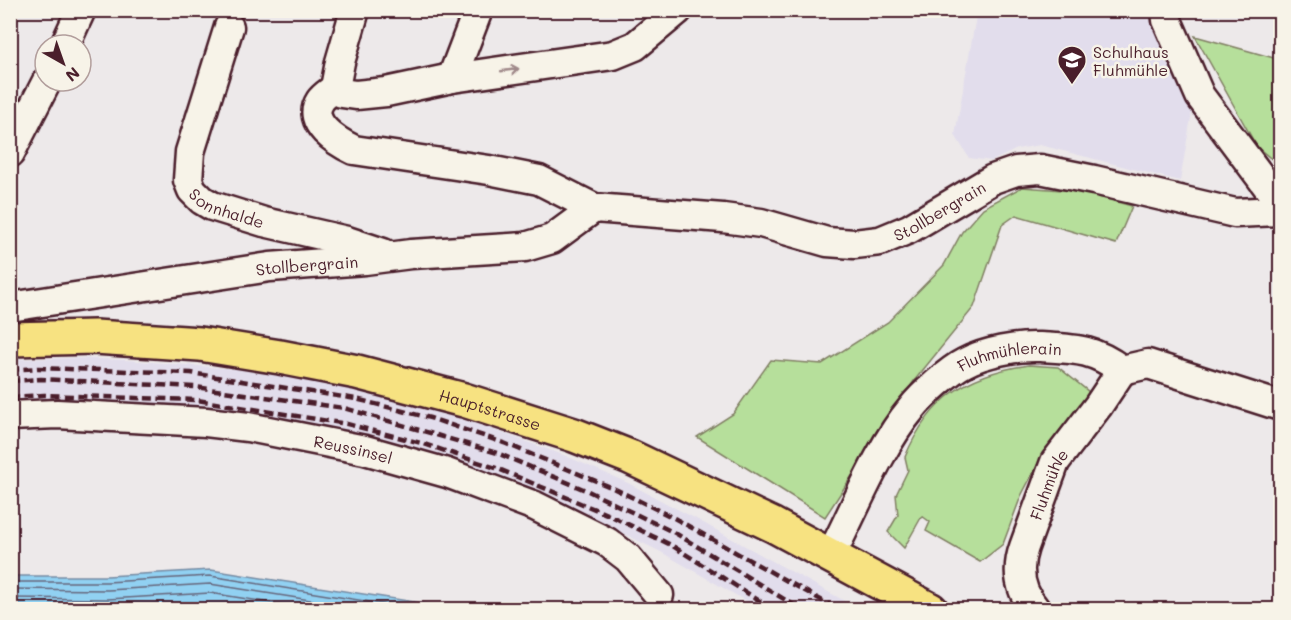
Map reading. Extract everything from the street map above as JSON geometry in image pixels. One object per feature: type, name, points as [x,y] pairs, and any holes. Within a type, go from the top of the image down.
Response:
[{"type":"main road","name":"Hauptstrasse","points":[[10,339],[95,337],[200,344],[357,372],[464,400],[573,435],[630,457],[716,496],[931,609]]},
{"type":"street","points":[[70,33],[81,10]]},
{"type":"street","points":[[355,10],[335,88],[342,93],[356,95],[386,92],[452,78],[613,55],[635,46],[678,10]]},
{"type":"street","points":[[452,78],[478,10]]},
{"type":"street","points":[[1166,10],[1167,20],[1200,96],[1281,203]]},
{"type":"street","name":"Sonnhalde","points":[[228,27],[190,152],[188,180],[192,190],[212,206],[264,222],[347,241],[393,256]]},
{"type":"street","name":"Stollbergrain","points":[[335,88],[321,99],[316,112],[318,121],[336,141],[354,150],[539,180],[594,208],[761,223],[827,242],[854,244],[880,241],[909,229],[993,179],[1016,171],[1040,169],[1234,213],[1281,211]]},
{"type":"street","points":[[10,153],[41,93]]},
{"type":"street","name":"Stollbergrain","points":[[10,307],[270,267],[525,247],[552,239],[594,208]]},
{"type":"street","name":"Fluhmühlerain","points":[[842,563],[885,450],[912,408],[932,388],[964,363],[1001,351],[1042,347],[1085,350],[1110,361],[1122,370]]},
{"type":"street","points":[[1122,370],[1148,364],[1281,406]]},
{"type":"street","name":"Fluhmühle","points":[[1036,609],[1024,593],[1020,582],[1019,570],[1024,547],[1055,462],[1122,370]]},
{"type":"street","name":"Reussinsel","points":[[10,416],[57,414],[206,422],[248,427],[365,450],[447,473],[524,502],[608,542],[628,558],[659,595]]},
{"type":"shaded area","name":"Schulhaus Fluhmühle","points":[[977,11],[1151,11],[1153,26],[1167,63],[1193,106],[1180,181],[1040,145],[1017,149],[992,161],[969,158],[955,135]]},
{"type":"shaded area","points":[[73,358],[236,369],[297,377],[417,405],[480,425],[566,456],[628,483],[859,609],[760,609],[661,552],[584,514],[485,475],[11,408],[11,359]]},
{"type":"green space","points":[[1280,30],[1280,166],[1257,147],[1195,36],[1274,58]]},
{"type":"green space","points":[[1022,187],[1076,191],[1132,206],[1116,244],[1016,215],[1002,225],[974,307],[914,381],[825,517],[697,437],[733,414],[771,360],[822,364],[888,322],[944,265],[962,232],[983,208]]},
{"type":"green space","points":[[1029,365],[1058,367],[1089,392],[1040,460],[1021,496],[1003,544],[980,562],[926,531],[930,522],[922,516],[904,548],[888,532],[898,515],[896,495],[908,470],[905,457],[926,419],[953,392],[969,383],[1007,369]]},
{"type":"water","points":[[211,570],[452,609],[11,609],[11,576],[107,576]]},
{"type":"railway","points":[[10,370],[38,368],[191,373],[356,399],[430,418],[504,443],[613,488],[674,518],[839,610]]},
{"type":"railway","points":[[10,381],[41,379],[195,387],[344,408],[497,453],[588,491],[675,533],[802,610]]},
{"type":"railway","points":[[10,397],[44,395],[197,400],[347,424],[421,443],[496,468],[609,515],[671,545],[774,610]]},
{"type":"place","name":"Schulhaus Fluhmühle","points":[[1072,86]]}]
